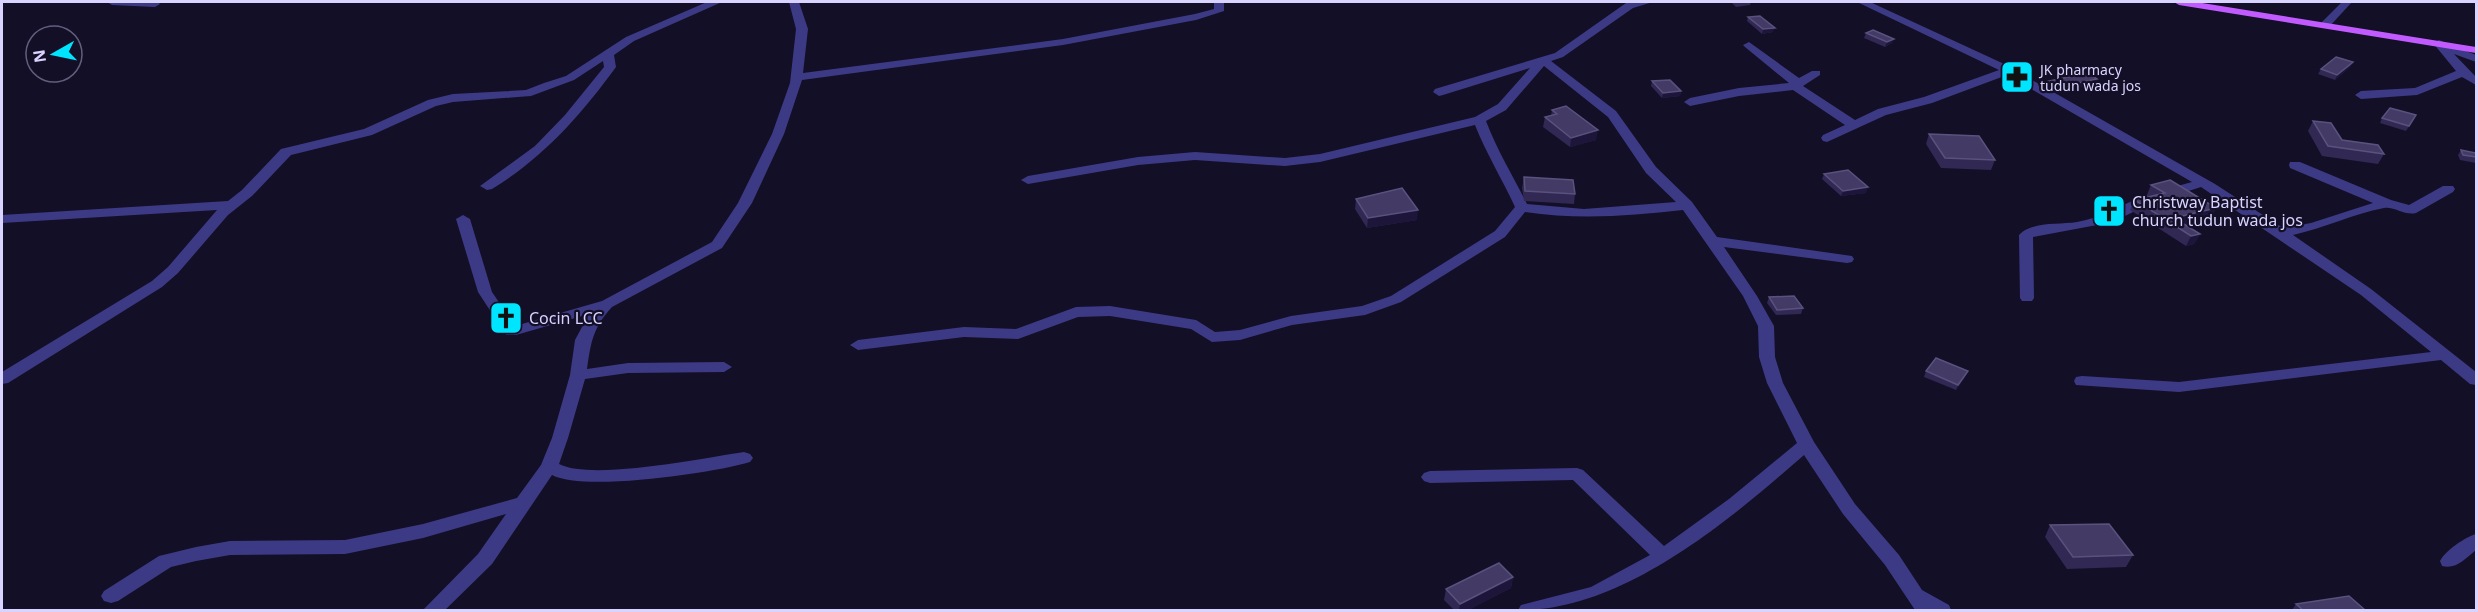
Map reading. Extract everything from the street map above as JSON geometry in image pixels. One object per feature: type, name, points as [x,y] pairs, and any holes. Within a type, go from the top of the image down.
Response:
[{"type":"main road","points":[[2180,2],[2476,50]]},
{"type":"street","points":[[112,2],[155,4]]},
{"type":"street","points":[[2,379],[157,284],[173,270],[231,205],[286,152],[368,132],[432,103],[453,98],[527,93],[570,78],[630,39],[699,7],[717,2]]},
{"type":"street","points":[[463,219],[485,292],[511,332],[607,304],[717,245],[745,203],[778,134],[797,77],[802,29],[794,2]]},
{"type":"street","points":[[797,77],[939,60],[1074,40],[1219,11],[1219,2]]},
{"type":"street","points":[[1439,92],[1559,55],[1630,5],[1648,2]]},
{"type":"street","points":[[1862,2],[2008,71],[2202,183],[2281,233],[2366,292],[2476,380]]},
{"type":"street","points":[[2325,25],[2347,2]]},
{"type":"street","points":[[2439,44],[2476,59]]},
{"type":"street","points":[[2439,44],[2463,72],[2476,82]]},
{"type":"street","points":[[1749,45],[1796,81],[1796,86],[1852,124]]},
{"type":"street","points":[[487,186],[509,175],[566,121],[610,67],[608,54]]},
{"type":"street","points":[[1028,180],[1138,161],[1195,156],[1286,162],[1320,158],[1479,120],[1502,107],[1544,60]]},
{"type":"street","points":[[1544,60],[1612,114],[1651,170],[1687,206],[1713,241],[1750,296],[1766,326],[1767,357],[1775,383],[1806,444],[1850,509],[1892,560],[1921,603],[1942,610]]},
{"type":"street","points":[[1827,138],[1852,124],[1882,112],[1928,100],[2008,71]]},
{"type":"street","points":[[2361,95],[2417,91],[2463,72]]},
{"type":"street","points":[[1690,102],[1739,92],[1796,86],[1816,73]]},
{"type":"street","points":[[1479,120],[1491,151],[1506,174],[1522,207]]},
{"type":"street","points":[[2295,165],[2386,203],[2410,210],[2448,189]]},
{"type":"street","points":[[2027,298],[2026,235],[2038,230],[2077,226],[2108,219],[2146,200],[2202,183]]},
{"type":"street","points":[[2281,233],[2314,226],[2386,203]]},
{"type":"street","points":[[2,219],[231,205]]},
{"type":"street","points":[[1522,207],[1554,213],[1583,214],[1687,206]]},
{"type":"street","points":[[858,345],[964,332],[1018,333],[1076,312],[1110,311],[1196,324],[1212,338],[1240,336],[1292,321],[1365,310],[1396,299],[1500,234],[1522,207]]},
{"type":"street","points":[[1713,241],[1847,259]]},
{"type":"street","points":[[433,610],[485,559],[549,466],[560,438],[578,375],[583,340],[593,320],[607,304]]},
{"type":"street","points":[[2082,381],[2179,387],[2444,355]]},
{"type":"street","points":[[578,375],[628,368],[724,367]]},
{"type":"street","points":[[1528,610],[1604,589],[1662,556],[1746,496],[1806,444]]},
{"type":"street","points":[[549,466],[567,475],[630,475],[744,458]]},
{"type":"street","points":[[1430,477],[1577,474],[1662,556]]},
{"type":"street","points":[[111,596],[166,561],[196,554],[230,548],[345,547],[423,531],[523,503]]},
{"type":"street","points":[[2449,561],[2476,541]]},
{"type":"building","points":[[1760,16],[1775,28],[1763,29],[1748,17]]},
{"type":"building","points":[[1873,30],[1894,39],[1887,42],[1866,33]]},
{"type":"building","points":[[2336,57],[2353,62],[2337,75],[2321,69]]},
{"type":"building","points":[[2087,73],[2097,79],[2059,87],[2049,81]]},
{"type":"building","points":[[1670,80],[1681,91],[1663,93],[1652,81]]},
{"type":"building","points":[[1566,106],[1598,130],[1571,138],[1545,117],[1557,114],[1552,110]]},
{"type":"building","points":[[2390,108],[2416,115],[2409,126],[2382,118]]},
{"type":"building","points":[[2313,121],[2331,123],[2342,140],[2378,145],[2384,154],[2328,146]]},
{"type":"building","points":[[1929,134],[1979,136],[1995,160],[1945,158]]},
{"type":"building","points":[[2461,150],[2476,153],[2476,157],[2463,155]]},
{"type":"building","points":[[1848,170],[1868,187],[1843,191],[1824,174]]},
{"type":"building","points":[[1524,177],[1573,180],[1575,194],[1525,191]]},
{"type":"building","points":[[2170,180],[2216,208],[2174,218],[2200,234],[2191,236],[2135,200],[2165,193],[2151,185]]},
{"type":"building","points":[[1402,188],[1418,210],[1368,218],[1356,199]]},
{"type":"building","points":[[1794,296],[1803,308],[1777,310],[1769,297]]},
{"type":"building","points":[[1936,358],[1968,371],[1958,385],[1926,371]]},
{"type":"building","points":[[2109,524],[2133,555],[2073,557],[2050,525]]},
{"type":"building","points":[[1499,563],[1513,577],[1460,604],[1446,589]]},
{"type":"building","points":[[2349,596],[2365,610],[2303,610],[2296,604]]},
{"type":"place","name":"JK pharmacy tudun wada jos","points":[[2017,77]]},
{"type":"place","name":"Christway Baptist church tudun wada jos","points":[[2109,211]]},
{"type":"place","name":"Cocin LCC","points":[[506,318]]}]
